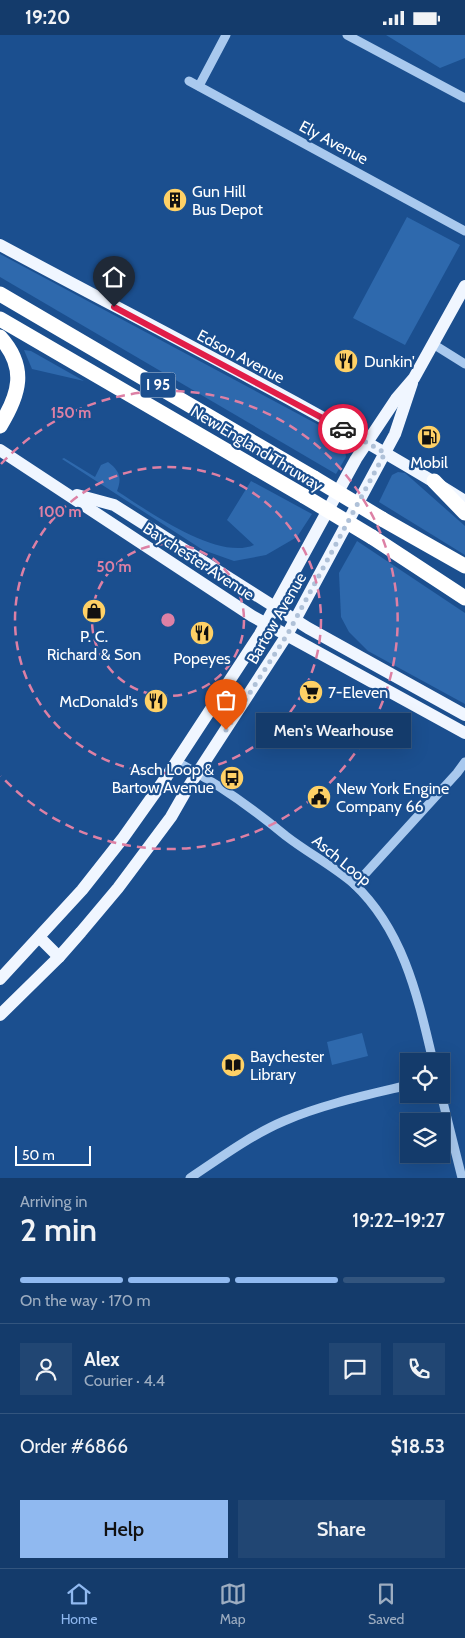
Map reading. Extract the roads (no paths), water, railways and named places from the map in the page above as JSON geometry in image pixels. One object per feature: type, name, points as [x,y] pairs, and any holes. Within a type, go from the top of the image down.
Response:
[{"type":"highway","name":"New England Thruway","points":[[0,294],[465,566]]},
{"type":"highway","name":"New England Thruway","points":[[0,319],[304,496],[372,537],[465,598]]},
{"type":"highway","points":[[0,337],[11,353],[16,370],[18,388],[14,401],[0,426]]},
{"type":"highway","points":[[0,411],[14,401]]},
{"type":"highway","points":[[434,481],[465,513]]},
{"type":"main road","name":"Edson Avenue","points":[[0,245],[367,443],[465,501]]},
{"type":"main road","name":"Bartow Avenue","points":[[0,1015],[59,957],[149,848],[287,635],[385,453],[406,405],[414,379],[465,286]]},
{"type":"main road","name":"Bartow Avenue","points":[[0,979],[40,938],[118,845],[177,762],[266,623],[367,443],[396,399],[414,379]]},
{"type":"main road","name":"Baychester Avenue","points":[[0,450],[266,623],[465,733]]},
{"type":"main road","points":[[67,492],[114,505],[295,619],[465,715]]},
{"type":"main road","points":[[40,938],[59,957]]},
{"type":"street","points":[[199,86],[226,35]]},
{"type":"street","points":[[347,35],[465,98]]},
{"type":"street","name":"Ely Avenue","points":[[189,81],[465,231]]},
{"type":"street","points":[[433,344],[465,364]]},
{"type":"street","points":[[0,461],[17,460]]},
{"type":"street","name":"Asch Loop","points":[[177,762],[198,772],[274,824],[286,836],[355,885],[388,927],[406,961],[431,1053]]},
{"type":"street","points":[[355,885],[452,779],[465,762]]},
{"type":"street","points":[[190,1178],[251,1138],[283,1121],[326,1106],[400,1087]]},
{"type":"street","points":[[443,1103],[462,1177]]},
{"type":"place","name":"Gun Hill Bus Depot","points":[[175,200]]},
{"type":"place","name":"Dunkin'","points":[[346,361]]},
{"type":"place","name":"Mobil","points":[[429,437]]},
{"type":"place","name":"P. C. Richard & Son","points":[[94,611]]},
{"type":"place","name":"Popeyes","points":[[202,633]]},
{"type":"place","name":"7-Eleven","points":[[311,692]]},
{"type":"place","name":"McDonald's","points":[[156,701]]},
{"type":"place","name":"Men's Wearhouse","points":[[226,730]]},
{"type":"place","name":"Asch Loop & Bartow Avenue","points":[[232,778]]},
{"type":"place","name":"New York Engine Company 66","points":[[319,797]]},
{"type":"place","name":"Baychester Library","points":[[233,1065]]}]
